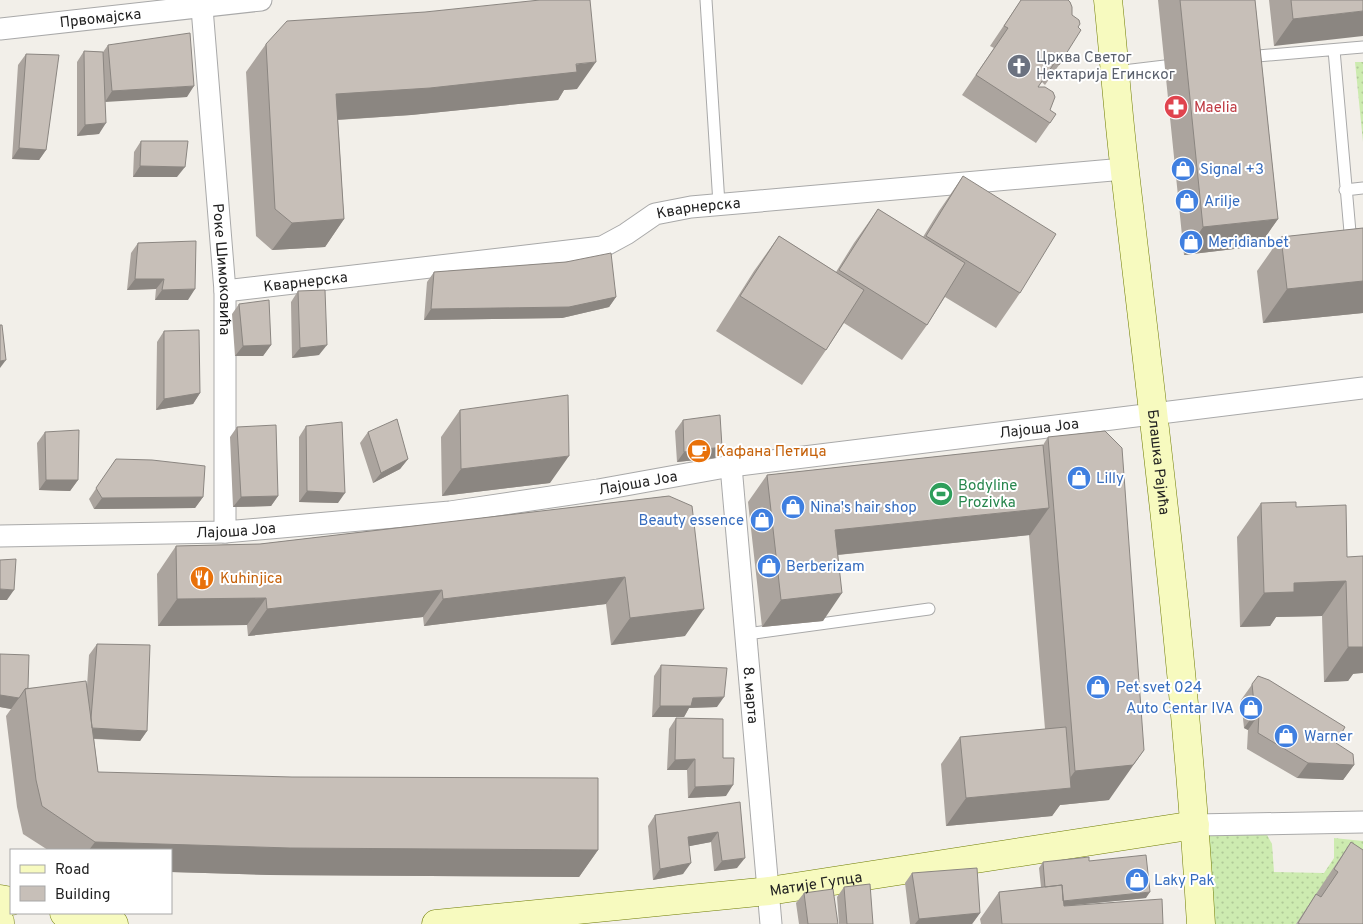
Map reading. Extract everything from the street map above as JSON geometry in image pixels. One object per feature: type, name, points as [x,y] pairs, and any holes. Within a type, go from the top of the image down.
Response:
[{"type":"street","name":"Првомајска","points":[[0,29],[261,0]]},
{"type":"street","name":"Блашка Рајића","points":[[1108,0],[1124,169],[1154,413],[1195,825],[1201,924]]},
{"type":"street","name":"Роке Шимоковића","points":[[202,8],[225,291],[224,532]]},
{"type":"street","name":"Кварнерска","points":[[225,291],[602,247],[656,214],[692,206],[1124,169]]},
{"type":"street","name":"Лајоша Јоа","points":[[0,536],[224,532],[450,512],[598,490],[731,466],[1363,388]]},
{"type":"street","name":"8. марта","points":[[731,466],[771,924]]},
{"type":"street","points":[[1195,825],[1363,822]]},
{"type":"street","name":"Матије Гупца","points":[[436,924],[769,892],[1195,825]]},
{"type":"street","points":[[69,914],[114,924]]},
{"type":"lane","points":[[706,0],[719,204]]},
{"type":"lane","points":[[1239,57],[1363,47]]},
{"type":"lane","points":[[1334,50],[1350,232],[1363,239]]},
{"type":"lane","points":[[1115,72],[1165,66]]},
{"type":"lane","points":[[1345,190],[1363,188]]},
{"type":"lane","points":[[747,634],[929,608]]},
{"type":"green space","points":[[1355,62],[1363,62],[1363,142]]},
{"type":"green space","points":[[1261,824],[1272,844],[1274,872],[1324,873],[1334,858],[1334,838],[1363,841],[1363,896],[1315,897],[1296,924],[1201,924],[1195,825]]},
{"type":"building","points":[[540,0],[590,0],[596,62],[576,64],[577,72],[430,88],[336,94],[344,219],[292,223],[275,209],[266,44],[287,21],[425,12]]},
{"type":"building","name":"Црква Светог Нектарија Егинског","points":[[1021,0],[1068,0],[1072,7],[1072,15],[1079,20],[1080,24],[1078,27],[1081,30],[1059,65],[1055,62],[1038,87],[1045,87],[1053,92],[1055,97],[1050,110],[1056,114],[1050,123],[976,75],[1008,28],[1004,26]]},
{"type":"building","points":[[1180,0],[1255,0],[1278,219],[1203,227]]},
{"type":"building","points":[[1291,0],[1363,0],[1363,11],[1293,19]]},
{"type":"building","points":[[190,33],[194,86],[112,91],[108,45]]},
{"type":"building","points":[[84,51],[103,52],[106,123],[85,125]]},
{"type":"building","points":[[26,54],[59,55],[46,150],[19,148]]},
{"type":"building","points":[[141,141],[188,141],[185,167],[140,166]]},
{"type":"building","points":[[963,176],[1056,234],[1020,293],[926,236]]},
{"type":"building","points":[[878,209],[965,263],[927,325],[839,270]]},
{"type":"building","points":[[1363,228],[1363,281],[1287,289],[1281,237]]},
{"type":"building","points":[[779,236],[864,290],[826,350],[740,296]]},
{"type":"building","points":[[196,241],[195,289],[162,290],[164,279],[135,279],[138,243]]},
{"type":"building","points":[[611,253],[616,297],[569,307],[431,309],[434,272],[566,262]]},
{"type":"building","points":[[325,290],[327,345],[300,348],[298,291]]},
{"type":"building","points":[[269,300],[271,345],[243,346],[239,304]]},
{"type":"building","points":[[0,325],[2,325],[6,360],[0,361]]},
{"type":"building","points":[[199,330],[200,393],[164,399],[164,331]]},
{"type":"building","points":[[568,395],[569,456],[461,469],[460,410]]},
{"type":"building","points":[[720,415],[722,447],[684,452],[683,420]]},
{"type":"building","points":[[397,419],[408,459],[381,473],[368,432]]},
{"type":"building","points":[[342,422],[345,493],[307,491],[306,426]]},
{"type":"building","points":[[276,425],[278,496],[241,497],[237,427]]},
{"type":"building","points":[[79,430],[78,480],[46,480],[45,432]]},
{"type":"building","points":[[1105,431],[1122,448],[1144,750],[1133,765],[1075,771],[1048,437]]},
{"type":"building","points":[[1043,445],[1049,508],[835,530],[842,593],[781,600],[767,475]]},
{"type":"building","points":[[116,459],[152,460],[205,466],[203,497],[102,498],[96,488]]},
{"type":"building","points":[[669,496],[692,506],[704,609],[630,618],[625,577],[443,599],[442,590],[267,609],[266,598],[177,599],[176,546],[260,544]]},
{"type":"building","points":[[1296,502],[1296,507],[1346,505],[1347,557],[1363,556],[1363,647],[1348,647],[1346,581],[1294,583],[1294,592],[1264,593],[1261,503]]},
{"type":"building","points":[[16,559],[14,590],[0,589],[0,560]]},
{"type":"building","points":[[97,644],[150,645],[147,731],[92,728],[91,718]]},
{"type":"building","points":[[0,654],[29,655],[28,688],[25,689],[19,698],[0,695]]},
{"type":"building","points":[[661,665],[727,668],[724,697],[693,698],[691,706],[660,706]]},
{"type":"building","points":[[1258,676],[1269,680],[1345,727],[1336,743],[1353,754],[1354,765],[1308,763],[1258,733],[1259,714],[1255,713],[1252,684]]},
{"type":"building","points":[[86,681],[98,772],[292,777],[598,778],[598,850],[290,848],[95,842],[42,806],[36,780],[25,689]]},
{"type":"building","points":[[676,718],[723,719],[723,758],[734,758],[733,785],[695,787],[695,759],[675,760]]},
{"type":"building","points":[[1066,727],[1071,788],[966,798],[960,737]]},
{"type":"building","points":[[740,802],[745,858],[722,861],[718,832],[688,837],[691,863],[660,869],[655,815]]},
{"type":"building","points":[[1351,842],[1363,850],[1363,924],[1298,923],[1316,894],[1321,897],[1338,872],[1334,869]]},
{"type":"building","points":[[1146,855],[1150,892],[1063,901],[1062,885],[1045,887],[1043,862],[1089,857],[1089,861]]},
{"type":"building","points":[[977,868],[980,913],[919,919],[912,873]]},
{"type":"building","points":[[870,884],[873,924],[847,924],[844,887]]},
{"type":"building","points":[[1062,885],[1064,906],[1162,899],[1163,924],[1002,924],[999,892]]},
{"type":"building","points":[[833,889],[838,924],[808,924],[804,893]]},
{"type":"place","name":"Црква Светог Нектарија Егинског","points":[[1019,66]]},
{"type":"place","name":"Maelia","points":[[1176,107]]},
{"type":"place","name":"Signal +3","points":[[1183,169]]},
{"type":"place","name":"Arilje","points":[[1187,201]]},
{"type":"place","name":"Meridianbet","points":[[1191,242]]},
{"type":"place","name":"Кафана Петица","points":[[699,451]]},
{"type":"place","name":"Lilly","points":[[1079,478]]},
{"type":"place","name":"Bodyline Prozivka","points":[[941,494]]},
{"type":"place","name":"Nina's hair shop","points":[[793,507]]},
{"type":"place","name":"Beauty essence","points":[[762,520]]},
{"type":"place","name":"Berberizam","points":[[769,566]]},
{"type":"place","name":"Kuhinjica","points":[[202,578]]},
{"type":"place","name":"Pet svet 024","points":[[1098,687]]},
{"type":"place","name":"Auto Centar IVA","points":[[1251,708]]},
{"type":"place","name":"Warner","points":[[1286,736]]},
{"type":"place","name":"Laky Pak","points":[[1137,880]]}]
